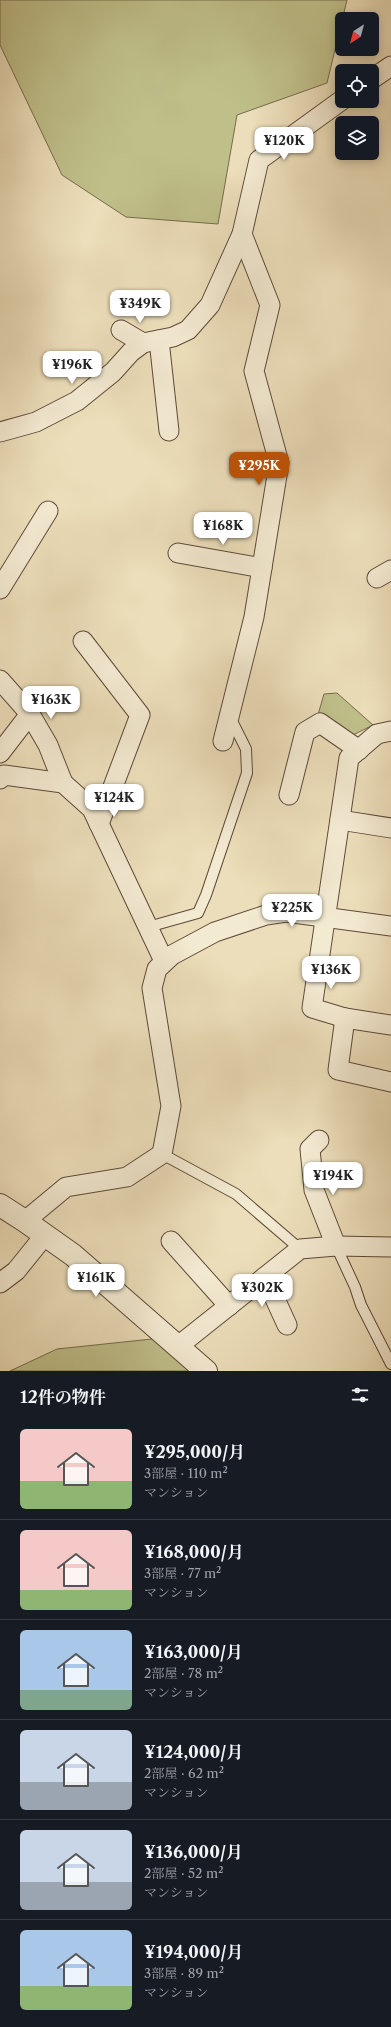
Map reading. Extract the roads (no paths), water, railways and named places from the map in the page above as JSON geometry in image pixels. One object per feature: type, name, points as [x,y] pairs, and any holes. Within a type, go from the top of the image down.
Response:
[{"type":"street","points":[[379,74],[391,66]]},
{"type":"street","points":[[0,432],[36,422],[77,401],[113,372],[131,352],[151,342],[173,337],[188,330],[210,305],[242,234],[259,160],[335,105]]},
{"type":"street","points":[[223,741],[254,618],[279,463],[254,371],[270,305],[242,234]]},
{"type":"street","points":[[121,330],[151,342]]},
{"type":"street","points":[[151,342],[169,431]]},
{"type":"street","points":[[0,589],[48,511]]},
{"type":"street","points":[[178,553],[262,568]]},
{"type":"street","points":[[83,641],[140,715],[99,824]]},
{"type":"street","points":[[0,680],[30,714],[48,745],[63,783],[92,809],[164,962]]},
{"type":"street","points":[[0,754],[30,714]]},
{"type":"street","points":[[289,795],[305,732],[320,723],[359,750]]},
{"type":"street","points":[[390,728],[377,734],[349,758],[327,916],[312,1008],[345,1018],[391,1024]]},
{"type":"street","points":[[0,779],[4,775],[63,783]]},
{"type":"street","points":[[340,820],[391,828]]},
{"type":"street","points":[[25,1221],[66,1187],[127,1177],[162,1154],[171,1106],[152,988],[157,969],[172,955],[215,932],[266,915],[286,912],[327,916],[391,926]]},
{"type":"street","points":[[345,1018],[338,1070],[391,1082]]},
{"type":"street","points":[[319,1140],[310,1149],[314,1190],[336,1246]]},
{"type":"street","points":[[0,1205],[73,1255],[206,1371]]},
{"type":"street","points":[[0,1283],[16,1270],[45,1235]]},
{"type":"street","points":[[171,1241],[229,1306]]},
{"type":"street","points":[[177,1347],[300,1249],[336,1246],[391,1247]]},
{"type":"street","points":[[265,1277],[287,1325]]},
{"type":"lane","points":[[148,927],[198,913],[206,895],[246,773],[246,749],[230,716]]},
{"type":"lane","points":[[162,1154],[236,1194],[300,1249]]},
{"type":"lane","points":[[336,1246],[355,1287],[361,1305],[391,1364]]}]
